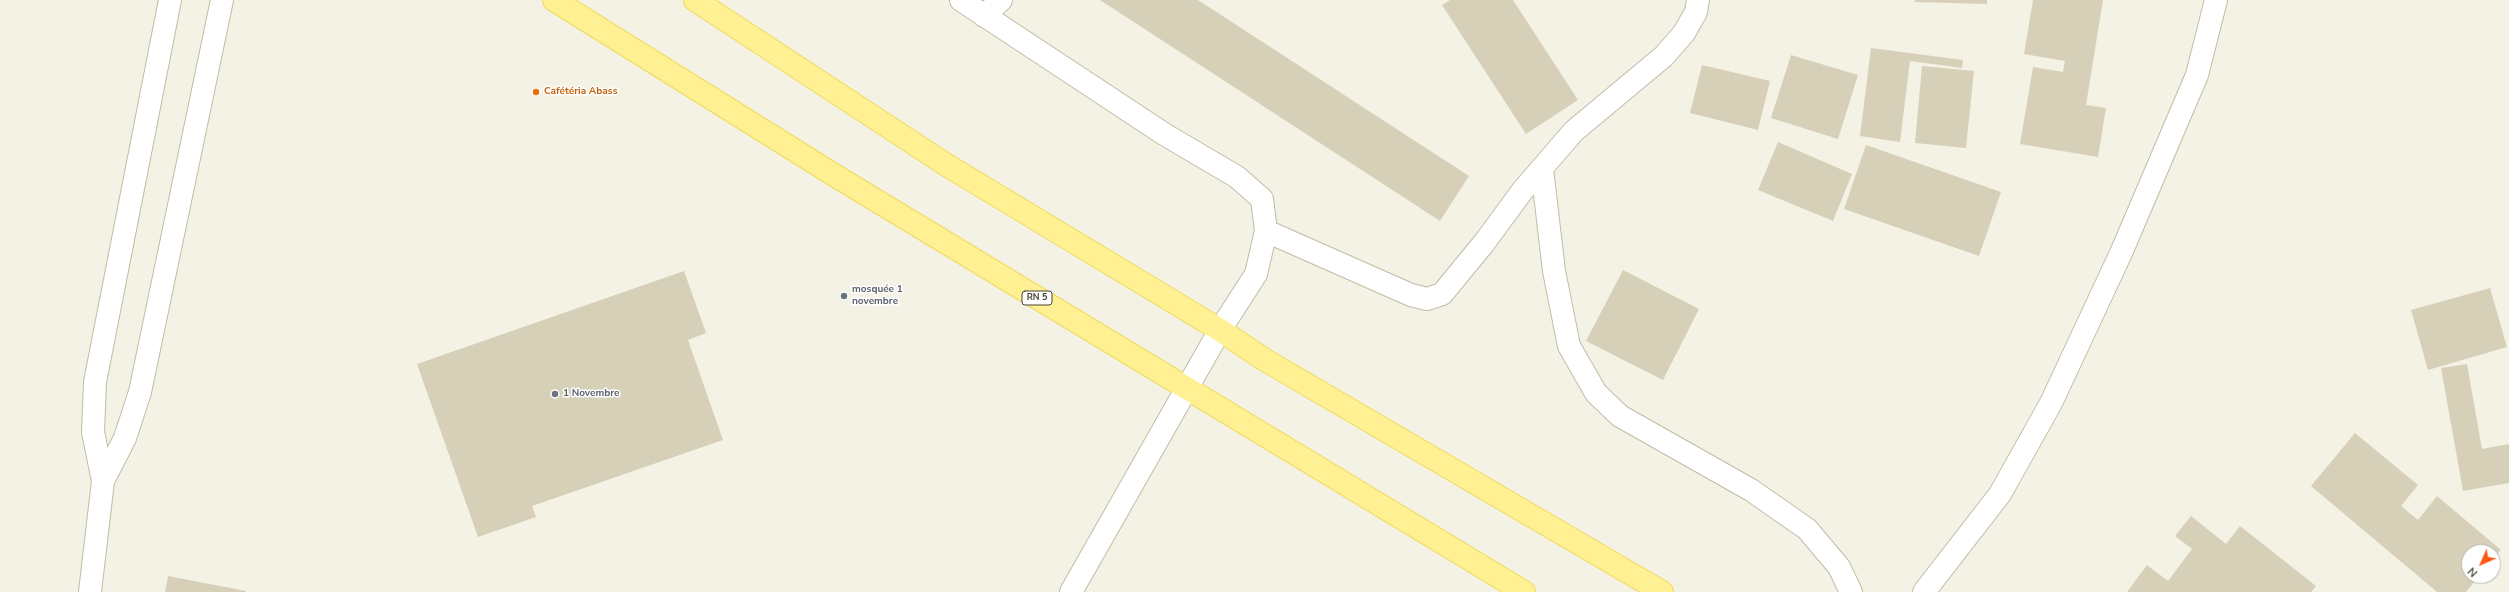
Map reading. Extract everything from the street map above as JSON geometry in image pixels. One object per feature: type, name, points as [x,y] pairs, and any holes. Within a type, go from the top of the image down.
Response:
[{"type":"main road","name":"RN 5","points":[[554,0],[846,182],[1524,592]]},
{"type":"main road","points":[[695,0],[945,164],[1220,330],[1265,360],[1662,592]]},
{"type":"street","points":[[90,592],[103,481],[93,432],[94,382],[170,0]]},
{"type":"street","points":[[103,481],[125,438],[140,392],[222,0]]},
{"type":"street","points":[[961,0],[1164,134],[1237,177],[1262,199],[1266,231],[1256,274],[1220,330],[1188,389],[1071,592]]},
{"type":"street","points":[[984,16],[1001,0]]},
{"type":"street","points":[[1266,231],[1411,295],[1427,299],[1442,294],[1542,168],[1574,132],[1664,56],[1684,33],[1696,12],[1698,0]]},
{"type":"street","points":[[1924,592],[2000,494],[2051,403],[2121,253],[2197,75],[2216,0]]},
{"type":"street","points":[[1542,168],[1554,271],[1568,346],[1596,393],[1620,416],[1751,490],[1807,529],[1839,567],[1851,592]]},
{"type":"building","points":[[1100,0],[1198,0],[1469,176],[1440,221]]},
{"type":"building","points":[[1450,0],[1513,0],[1578,100],[1526,134],[1442,5]]},
{"type":"building","points":[[1915,0],[1987,0],[1987,4],[1915,2]]},
{"type":"building","points":[[2033,0],[2103,0],[2086,105],[2106,108],[2098,157],[2020,144],[2033,67],[2063,72],[2065,61],[2024,54]]},
{"type":"building","points":[[1871,48],[1963,60],[1962,68],[1910,61],[1900,142],[1860,136]]},
{"type":"building","points":[[1791,55],[1858,75],[1838,139],[1771,118]]},
{"type":"building","points":[[1702,65],[1770,81],[1758,130],[1690,113]]},
{"type":"building","points":[[1922,66],[1974,71],[1966,148],[1915,143]]},
{"type":"building","points":[[1778,142],[1852,174],[1833,221],[1758,190]]},
{"type":"building","points":[[1866,145],[2001,192],[1979,256],[1844,209]]},
{"type":"building","points":[[1623,270],[1699,309],[1663,380],[1586,341]]},
{"type":"building","points":[[684,271],[706,333],[688,340],[723,440],[532,506],[536,517],[478,537],[417,364]]},
{"type":"building","points":[[2490,288],[2507,347],[2428,370],[2411,310]]},
{"type":"building","points":[[2467,364],[2482,449],[2509,444],[2509,483],[2463,491],[2441,368]]},
{"type":"building","points":[[2355,433],[2418,485],[2401,506],[2418,520],[2437,496],[2494,544],[2461,544],[2461,584],[2472,584],[2466,592],[2437,592],[2311,486]]},
{"type":"building","points":[[2191,516],[2226,544],[2240,526],[2316,586],[2311,592],[2127,592],[2147,565],[2168,581],[2192,549],[2175,536]]},
{"type":"building","points":[[168,576],[246,591],[246,592],[165,592]]},
{"type":"place","name":"Cafétéria Abass","points":[[536,92]]},
{"type":"place","name":"mosquée 1 novembre","points":[[844,296]]},
{"type":"place","name":"1 Novembre","points":[[555,394]]}]
